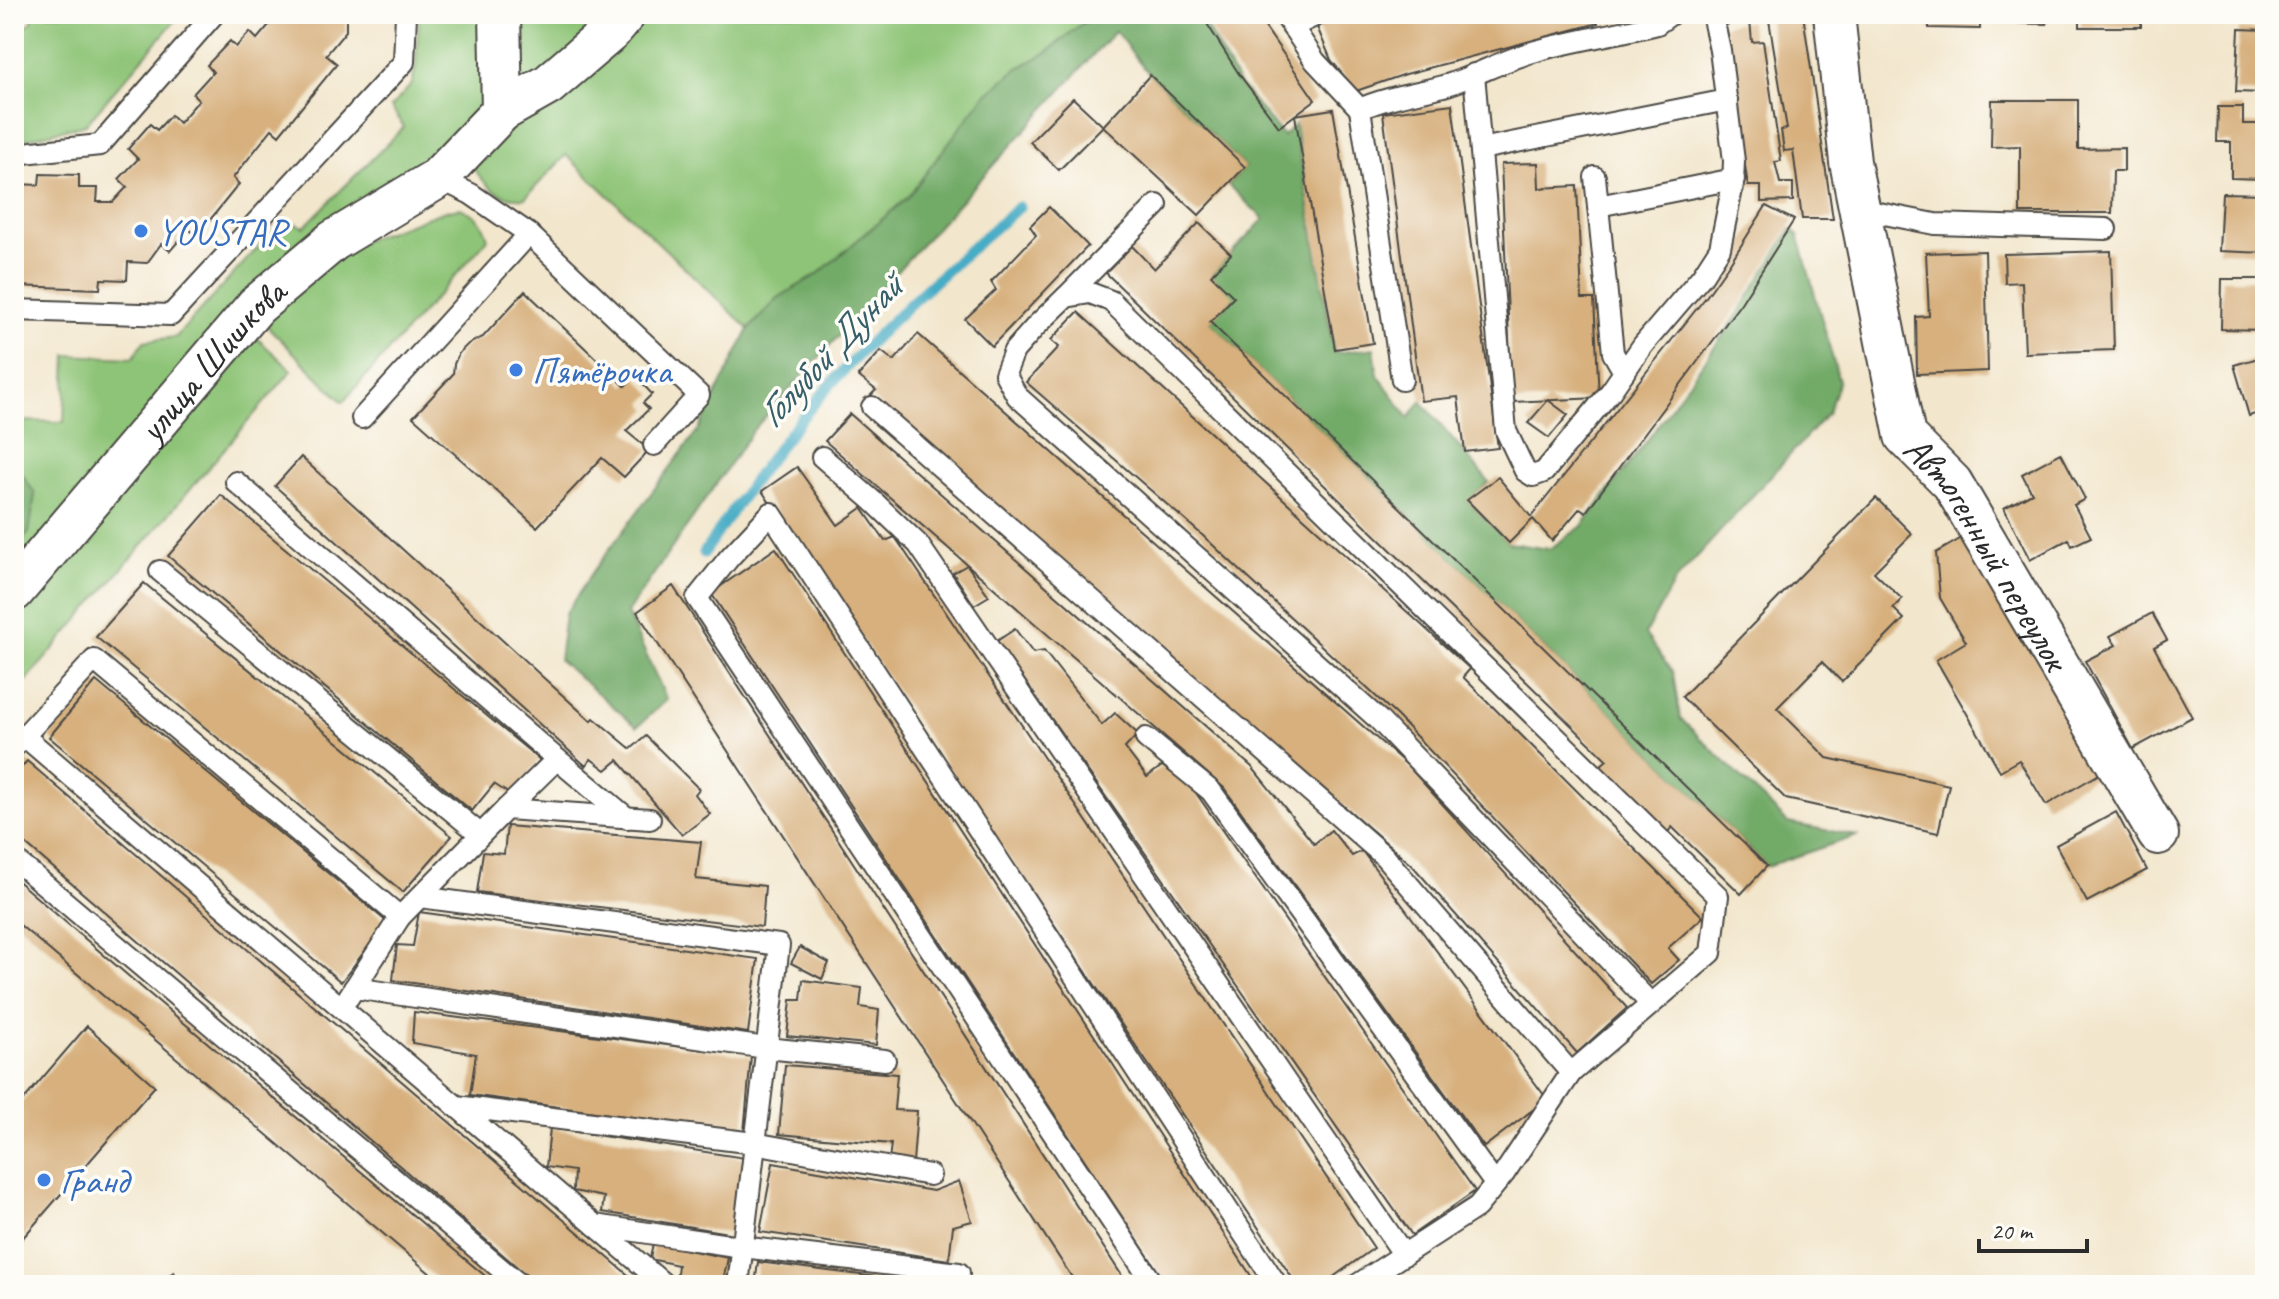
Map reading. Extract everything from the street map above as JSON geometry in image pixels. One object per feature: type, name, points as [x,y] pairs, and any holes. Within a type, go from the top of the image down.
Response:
[{"type":"street","points":[[500,14],[502,111]]},
{"type":"street","name":"улица Шишкова","points":[[14,591],[256,306],[333,241],[438,178],[502,111],[548,85],[609,33],[625,14]]},
{"type":"street","name":"Автогенный переулок","points":[[1834,14],[1850,162],[1905,436],[1952,483],[2158,834]]},
{"type":"lane","points":[[14,154],[100,145],[214,14]]},
{"type":"lane","points":[[14,310],[171,315],[404,62],[406,14]]},
{"type":"lane","points":[[1319,14],[1288,21],[1315,61],[1360,109],[1402,380]]},
{"type":"lane","points":[[1360,109],[1454,82],[1536,51],[1657,24],[1671,14]]},
{"type":"lane","points":[[1474,74],[1506,431],[1525,471],[1533,476],[1544,472],[1643,345],[1702,276],[1720,248],[1734,179],[1734,161],[1720,50],[1712,14]]},
{"type":"lane","points":[[1481,149],[1727,100]]},
{"type":"lane","points":[[1595,177],[1613,353],[1624,372]]},
{"type":"lane","points":[[438,178],[471,194],[529,234],[699,395],[654,445]]},
{"type":"lane","points":[[1598,206],[1734,179]]},
{"type":"lane","points":[[1157,205],[1014,351],[1005,374],[1017,396],[1378,719],[1651,1004]]},
{"type":"lane","points":[[1859,209],[1935,224],[2106,229]]},
{"type":"lane","points":[[362,418],[529,234]]},
{"type":"lane","points":[[1066,297],[1090,293],[1111,301],[1718,896],[1711,953],[1571,1073],[1477,1207],[1357,1285]]},
{"type":"lane","points":[[872,407],[1384,856],[1571,1073]]},
{"type":"lane","points":[[822,457],[918,544],[1404,1255]]},
{"type":"lane","points":[[236,482],[627,818]]},
{"type":"lane","points":[[1154,1285],[697,598],[771,513],[1277,1285]]},
{"type":"lane","points":[[160,571],[480,834]]},
{"type":"lane","points":[[400,917],[94,660],[19,742],[342,1008],[665,1285]]},
{"type":"lane","points":[[1146,738],[1211,791],[1495,1184]]},
{"type":"lane","points":[[342,1008],[400,917],[557,759]]},
{"type":"lane","points":[[506,809],[650,819]]},
{"type":"lane","points":[[14,859],[520,1285]]},
{"type":"lane","points":[[420,897],[779,945],[738,1285]]},
{"type":"lane","points":[[354,988],[766,1048],[885,1060]]},
{"type":"lane","points":[[456,1106],[754,1143],[930,1175]]},
{"type":"lane","points":[[595,1225],[742,1247],[959,1273],[957,1285]]},
{"type":"green space","points":[[32,14],[180,15],[86,124],[14,142],[14,36],[32,22]]},
{"type":"green space","points":[[419,14],[490,14],[483,106],[434,166],[326,237],[14,591],[14,549],[29,532],[35,494],[14,462],[14,421],[64,422],[67,355],[133,358],[144,341],[176,337],[284,219],[304,227],[404,127],[391,107],[412,84]]},
{"type":"green space","points":[[500,14],[1102,14],[1080,25],[1045,54],[1018,68],[985,96],[907,198],[818,274],[778,298],[749,329],[566,155],[525,198],[507,197],[494,191],[477,173],[472,166],[502,111]]},
{"type":"green space","points":[[1102,14],[1200,14],[1239,84],[1283,136],[1295,124],[1334,353],[1374,348],[1378,375],[1409,418],[1421,401],[1489,482],[1468,501],[1509,543],[1549,549],[1581,527],[1736,317],[1791,229],[1798,234],[1839,381],[1828,413],[1675,581],[1645,634],[1673,673],[1680,718],[1788,823],[1857,836],[1767,866],[1210,322],[1233,298],[1211,275],[1264,219],[1228,185],[1245,167],[1150,75],[1115,31],[754,429],[627,613],[667,700],[637,727],[559,660],[565,614],[699,429],[749,329],[778,298],[818,274],[907,198],[984,96],[1018,68],[1045,54],[1080,25]]},
{"type":"green space","points":[[460,208],[478,219],[488,239],[343,402],[259,318],[346,247]]},
{"type":"green space","points":[[250,332],[292,370],[14,695],[14,611]]},
{"type":"green space","points":[[14,462],[35,494],[29,533],[14,548]]},
{"type":"building","points":[[270,14],[346,14],[346,31],[326,55],[337,64],[279,135],[272,129],[233,178],[239,184],[197,236],[189,229],[170,251],[161,244],[147,263],[128,262],[127,280],[101,279],[100,289],[14,286],[16,184],[39,185],[40,174],[79,175],[79,188],[98,188],[97,202],[113,202],[127,187],[119,179],[138,159],[128,149],[150,124],[157,130],[171,115],[179,123],[199,100],[193,94],[213,72],[207,65],[230,41],[236,47],[250,32],[257,39],[269,25]]},
{"type":"building","points":[[1256,14],[1315,100],[1279,127],[1239,74],[1202,16]]},
{"type":"building","points":[[1347,14],[1596,14],[1598,23],[1406,74],[1356,91],[1331,60],[1317,27]]},
{"type":"building","points":[[1768,14],[1803,14],[1833,219],[1802,219],[1793,150],[1784,151],[1781,130],[1787,129]]},
{"type":"building","points":[[1929,14],[1980,14],[1980,29],[1929,28]]},
{"type":"building","points":[[2015,14],[2047,14],[2047,24],[2015,23]]},
{"type":"building","points":[[2080,14],[2141,14],[2141,27],[2080,27]]},
{"type":"building","points":[[1750,21],[1752,42],[1763,41],[1781,161],[1775,162],[1780,183],[1793,183],[1793,201],[1761,202],[1761,186],[1748,186],[1724,25]]},
{"type":"building","points":[[2239,29],[2265,30],[2265,93],[2236,92]]},
{"type":"building","points":[[1150,75],[1245,167],[1199,215],[1103,126]]},
{"type":"building","points":[[1073,98],[1103,126],[1059,170],[1030,142]]},
{"type":"building","points":[[1992,100],[2078,100],[2078,149],[2124,148],[2124,171],[2113,171],[2112,213],[2020,213],[2020,146],[1991,147]]},
{"type":"building","points":[[1452,104],[1498,448],[1465,452],[1458,397],[1421,401],[1383,113]]},
{"type":"building","points":[[2218,107],[2243,107],[2243,124],[2265,124],[2265,179],[2231,178],[2231,142],[2217,142]]},
{"type":"building","points":[[1333,109],[1373,343],[1335,349],[1295,115]]},
{"type":"building","points":[[1538,163],[1539,188],[1577,186],[1582,299],[1594,299],[1599,398],[1512,402],[1501,164]]},
{"type":"building","points":[[2222,193],[2265,194],[2265,253],[2219,251]]},
{"type":"building","points":[[1766,206],[1794,220],[1741,303],[1586,512],[1580,508],[1552,541],[1533,519],[1509,543],[1467,500],[1498,477],[1531,517],[1706,297]]},
{"type":"building","points":[[1049,207],[1088,246],[992,346],[965,319],[996,290],[991,282],[1036,235],[1030,226]]},
{"type":"building","points":[[1199,223],[1231,254],[1211,275],[1234,297],[1210,322],[1767,866],[1741,894],[1672,827],[1668,832],[1600,766],[1607,760],[1106,273],[1132,246],[1154,269]]},
{"type":"building","points":[[1985,251],[1988,371],[1917,374],[1916,317],[1929,316],[1926,253]]},
{"type":"building","points":[[2111,251],[2114,350],[2025,353],[2022,282],[2005,283],[2004,254]]},
{"type":"building","points":[[2222,279],[2265,279],[2265,330],[2221,329]]},
{"type":"building","points":[[525,291],[625,386],[635,376],[652,394],[643,403],[649,409],[626,431],[649,450],[624,477],[602,458],[537,527],[413,417],[453,374],[459,353],[468,344],[483,337]]},
{"type":"building","points":[[1078,312],[1470,669],[1463,677],[1703,917],[1668,948],[1679,960],[1651,984],[1397,716],[1201,534],[1026,382],[1059,347],[1051,340]]},
{"type":"building","points":[[918,334],[1407,765],[1627,1008],[1577,1053],[1412,865],[870,396],[876,390],[858,376],[881,351],[894,361]]},
{"type":"building","points":[[2265,356],[2265,411],[2249,416],[2234,365]]},
{"type":"building","points":[[1548,400],[1568,415],[1549,438],[1528,423]]},
{"type":"building","points":[[850,414],[1252,767],[1314,844],[1331,830],[1352,856],[1362,851],[1547,1099],[1484,1147],[1224,788],[825,441]]},
{"type":"building","points":[[2061,453],[2085,499],[2074,505],[2091,537],[2072,546],[2069,539],[2030,560],[2004,508],[2032,493],[2022,474]]},
{"type":"building","points":[[301,457],[591,721],[594,718],[631,749],[646,736],[699,789],[695,794],[710,814],[682,835],[618,760],[606,770],[591,759],[586,766],[275,486]]},
{"type":"building","points":[[797,467],[838,525],[862,508],[885,541],[895,537],[1374,1248],[1322,1285],[1297,1285],[762,491]]},
{"type":"building","points":[[221,495],[540,760],[511,795],[494,784],[472,811],[168,556]]},
{"type":"building","points":[[1876,498],[1912,534],[1874,572],[1902,599],[1893,608],[1904,619],[1842,682],[1822,662],[1777,708],[1827,758],[1949,785],[1938,833],[1786,799],[1682,697]]},
{"type":"building","points":[[1967,535],[2101,773],[2046,805],[2019,760],[2000,771],[1936,660],[1966,642],[1940,598],[1936,553]]},
{"type":"building","points":[[776,548],[1257,1285],[1167,1285],[711,593]]},
{"type":"building","points":[[967,565],[989,596],[974,605],[953,573]]},
{"type":"building","points":[[144,583],[452,836],[403,892],[96,637]]},
{"type":"building","points":[[673,586],[1128,1285],[1077,1285],[637,612]]},
{"type":"building","points":[[2152,613],[2167,640],[2154,647],[2192,717],[2133,749],[2085,661],[2116,645],[2110,636]]},
{"type":"building","points":[[1015,629],[1033,653],[1044,651],[1102,725],[1115,713],[1138,734],[1125,748],[1147,777],[1162,766],[1191,786],[1475,1191],[1412,1235],[997,641]]},
{"type":"building","points":[[96,681],[387,922],[341,982],[49,737]]},
{"type":"building","points":[[27,761],[640,1285],[538,1285],[14,834],[14,776]]},
{"type":"building","points":[[2116,812],[2147,870],[2087,902],[2056,845]]},
{"type":"building","points":[[507,826],[701,842],[696,879],[765,886],[762,927],[477,892],[483,852],[504,854]]},
{"type":"building","points":[[14,878],[496,1285],[444,1285],[426,1270],[14,920]]},
{"type":"building","points":[[419,912],[758,959],[748,1033],[393,980],[397,945],[413,946]]},
{"type":"building","points":[[800,947],[829,963],[822,979],[791,963]]},
{"type":"building","points":[[803,980],[862,988],[860,1007],[879,1010],[876,1045],[787,1036],[791,1000],[801,1000]]},
{"type":"building","points":[[414,1012],[751,1056],[744,1132],[470,1095],[476,1054],[412,1043]]},
{"type":"building","name":"Гранд","points":[[87,1026],[155,1086],[14,1248],[14,1111]]},
{"type":"building","points":[[785,1065],[897,1074],[894,1110],[917,1111],[913,1162],[889,1160],[891,1144],[779,1134]]},
{"type":"building","points":[[550,1128],[745,1158],[734,1234],[602,1212],[604,1197],[573,1191],[574,1171],[546,1167]]},
{"type":"building","points":[[773,1163],[933,1191],[959,1181],[972,1221],[953,1226],[949,1260],[760,1232]]},
{"type":"building","points":[[653,1243],[728,1258],[722,1285],[693,1285],[676,1281],[678,1265],[650,1259]]},
{"type":"building","points":[[758,1262],[923,1283],[923,1285],[755,1285]]},
{"type":"building","points":[[174,1272],[181,1285],[153,1285]]},
{"type":"waterway","name":"Голубой Дунай","points":[[704,553],[770,458],[825,390],[908,306],[1019,207]]},
{"type":"place","name":"YOUSTAR","points":[[141,231]]},
{"type":"place","name":"Пятёрочка","points":[[516,370]]},
{"type":"place","name":"Гранд","points":[[44,1180]]}]
